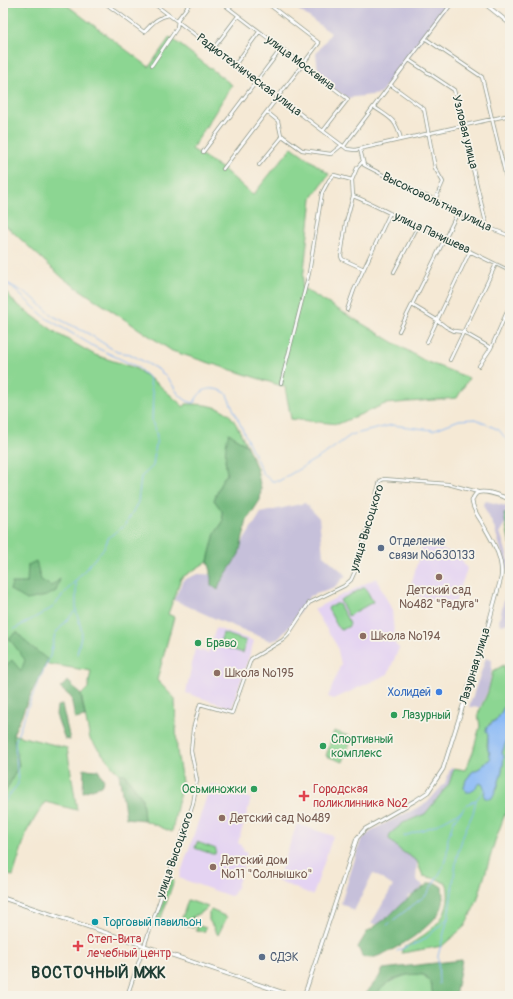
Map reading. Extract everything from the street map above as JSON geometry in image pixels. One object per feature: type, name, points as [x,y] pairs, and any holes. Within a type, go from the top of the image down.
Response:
[{"type":"street","points":[[105,3],[144,32],[155,20],[170,15]]},
{"type":"street","name":"Радиотехническая улица","points":[[154,3],[343,146]]},
{"type":"street","points":[[152,65],[177,28],[178,19],[190,3]]},
{"type":"street","name":"улица Москвина","points":[[222,3],[348,99],[323,131]]},
{"type":"street","points":[[223,169],[319,43],[267,3]]},
{"type":"street","points":[[266,112],[278,121],[281,135],[302,150],[331,154],[343,146],[452,3]]},
{"type":"street","points":[[484,3],[510,24]]},
{"type":"street","points":[[213,48],[238,16]]},
{"type":"street","points":[[235,65],[259,32]]},
{"type":"street","points":[[426,38],[482,78],[510,194]]},
{"type":"street","points":[[203,152],[281,49]]},
{"type":"street","name":"Узловая улица","points":[[409,60],[454,90],[487,227]]},
{"type":"street","points":[[391,85],[424,109],[435,168],[443,182],[435,200]]},
{"type":"street","points":[[374,107],[393,120],[397,125],[400,139]]},
{"type":"street","points":[[343,146],[347,149],[360,149],[510,114]]},
{"type":"street","points":[[259,165],[283,136]]},
{"type":"street","points":[[360,149],[363,161],[357,168],[352,180],[353,196],[346,222],[341,256],[342,259],[364,269]]},
{"type":"street","name":"Высоковольтная улица","points":[[363,161],[364,166],[487,227],[510,236]]},
{"type":"street","points":[[281,383],[309,273],[322,193],[329,180],[334,175],[352,180]]},
{"type":"street","name":"улица Панишева","points":[[353,196],[444,238],[510,271]]},
{"type":"street","points":[[399,331],[458,212]]},
{"type":"street","points":[[347,310],[354,290],[390,213]]},
{"type":"street","points":[[394,272],[418,226]]},
{"type":"street","points":[[426,342],[470,251]]},
{"type":"street","points":[[450,360],[496,264]]},
{"type":"street","points":[[412,305],[454,331],[463,332],[491,348]]},
{"type":"street","points":[[480,366],[491,348],[510,305]]},
{"type":"street","name":"улица Высоцкого","points":[[126,996],[193,804],[196,780],[191,751],[193,729],[200,704],[232,713],[251,659],[283,640],[288,635],[309,603],[344,586],[351,580],[356,569],[380,481],[384,479],[392,479],[448,484],[478,492]]},
{"type":"street","points":[[478,492],[485,492],[510,499]]},
{"type":"street","name":"Лазурная улица","points":[[304,996],[357,838],[365,829],[428,792],[444,769],[488,626],[502,571],[498,554],[473,506],[472,501],[474,495],[478,492]]},
{"type":"street","points":[[3,898],[293,996]]},
{"type":"shaded area","points":[[289,3],[449,3],[380,94],[347,98],[319,78],[316,54],[331,33]]},
{"type":"shaded area","points":[[486,501],[510,507],[510,510],[506,509],[505,523],[500,532],[510,564],[510,622],[502,625],[499,622],[509,576],[494,527],[483,505]]},
{"type":"shaded area","points":[[305,503],[319,518],[323,555],[346,575],[334,588],[310,596],[290,626],[278,639],[271,641],[174,600],[183,580],[198,574],[222,575],[261,513]]},
{"type":"shaded area","name":"Детский сад №482 \"Радуга\"","points":[[423,542],[459,555],[467,569],[455,603],[449,606],[416,595],[411,585]]},
{"type":"shaded area","name":"Школа №194","points":[[376,578],[392,610],[395,644],[399,648],[388,674],[334,699],[328,697],[341,664],[337,646],[314,609]]},
{"type":"shaded area","name":"Школа №195","points":[[216,628],[254,641],[232,708],[186,693],[195,649],[208,653]]},
{"type":"shaded area","points":[[486,658],[492,660],[488,690],[480,707],[469,707]]},
{"type":"shaded area","points":[[451,767],[454,768],[449,784],[425,814],[403,823],[389,839],[400,850],[417,861],[416,880],[423,885],[417,894],[408,896],[407,901],[388,917],[378,924],[371,924],[393,886],[373,873],[354,911],[341,903],[361,840],[374,829],[427,803],[445,783]]},
{"type":"shaded area","points":[[211,784],[251,799],[238,843],[244,848],[243,851],[247,853],[236,890],[233,895],[230,896],[179,878]]},
{"type":"shaded area","points":[[297,824],[333,836],[313,895],[277,881]]},
{"type":"green space","points":[[3,3],[64,3],[149,67],[170,37],[232,85],[192,149],[223,169],[253,195],[292,147],[329,174],[312,198],[302,288],[425,361],[469,378],[457,398],[385,404],[338,424],[291,419],[285,387],[172,351],[64,279],[3,223]]},
{"type":"green space","points":[[3,288],[15,303],[58,334],[95,355],[135,368],[159,385],[184,407],[186,404],[198,404],[223,410],[234,421],[247,446],[229,433],[225,460],[227,474],[222,480],[214,500],[222,511],[223,522],[215,533],[208,561],[181,578],[168,614],[174,617],[157,680],[175,699],[177,751],[182,782],[172,832],[144,820],[142,798],[125,775],[119,774],[90,739],[81,695],[88,688],[91,671],[42,663],[7,733],[67,748],[77,810],[45,802],[27,831],[13,876],[3,874]]},
{"type":"green space","points":[[229,433],[247,446],[257,469],[261,489],[260,500],[247,520],[239,554],[220,583],[218,590],[211,585],[211,571],[208,561],[215,533],[223,522],[222,511],[214,500],[222,480],[227,474],[225,454]]},
{"type":"green space","points":[[510,513],[510,545],[504,514]]},
{"type":"green space","points":[[36,561],[41,580],[51,586],[60,579],[56,591],[47,596],[27,600],[10,590],[12,583],[27,583],[28,565]]},
{"type":"green space","points":[[365,587],[373,602],[348,616],[340,600]]},
{"type":"green space","points":[[336,604],[339,604],[350,624],[348,627],[341,630],[328,609]]},
{"type":"green space","points":[[17,632],[27,643],[48,660],[13,734],[19,765],[6,791],[3,792],[3,668],[12,660],[21,671],[25,660],[9,638]]},
{"type":"green space","points":[[223,633],[246,641],[243,653],[219,645]]},
{"type":"green space","points":[[504,665],[507,681],[510,676],[510,695],[503,701],[510,701],[510,708],[504,707],[498,718],[489,724],[487,746],[491,758],[480,768],[472,772],[466,780],[464,788],[475,788],[480,783],[484,786],[497,789],[503,766],[502,753],[510,731],[510,798],[477,901],[465,926],[442,946],[402,953],[402,949],[430,930],[443,915],[447,906],[447,884],[437,879],[423,876],[417,861],[400,850],[389,839],[390,834],[403,823],[425,814],[449,784],[454,768],[465,770],[472,755],[480,726],[478,714],[488,692],[493,671]]},
{"type":"green space","points":[[68,681],[81,695],[85,717],[75,719],[71,697],[60,688]]},
{"type":"green space","points":[[62,705],[70,740],[65,739],[56,715],[57,706]]},
{"type":"green space","points":[[334,731],[352,737],[343,762],[326,756]]},
{"type":"green space","points":[[84,769],[98,770],[104,780],[101,786],[83,792]]},
{"type":"green space","points":[[119,774],[125,774],[142,798],[144,820],[126,818]]},
{"type":"green space","points":[[197,842],[216,849],[215,854],[195,848]]},
{"type":"green space","points":[[171,878],[174,880],[158,927],[154,926]]},
{"type":"green space","points":[[429,883],[436,883],[442,887],[443,903],[440,911],[433,920],[413,937],[390,951],[371,958],[362,956],[358,947],[367,932],[388,917],[401,904]]},
{"type":"green space","points":[[188,900],[208,907],[180,924]]},
{"type":"green space","points":[[211,910],[227,917],[218,935],[209,920],[209,912]]},
{"type":"green space","points":[[194,917],[192,926],[193,924],[206,928],[204,932],[196,930],[197,926],[195,925],[193,928],[183,924]]},
{"type":"green space","points":[[462,960],[455,996],[433,996],[431,983],[424,975],[416,974],[396,978],[379,990],[374,996],[364,996],[379,977],[383,969]]},
{"type":"green space","points":[[411,974],[424,975],[431,983],[433,996],[374,996],[391,982],[400,977]]},
{"type":"water","points":[[509,705],[510,731],[502,753],[504,756],[503,767],[499,783],[492,798],[488,799],[484,797],[485,789],[480,783],[471,792],[466,792],[464,788],[466,780],[472,772],[480,768],[491,758],[489,755],[490,752],[488,751],[487,727],[498,718],[504,707]]},
{"type":"waterway","points":[[3,279],[5,282],[32,297],[53,316],[89,334],[117,352],[130,354],[159,370],[170,381],[179,395],[187,401],[194,403],[200,394],[207,389],[216,389],[226,393],[263,474],[272,481],[279,481],[326,453],[351,435],[392,425],[433,430],[459,420],[475,419],[499,430],[510,444]]},
{"type":"waterway","points":[[8,284],[46,318],[95,347],[137,367],[149,378],[153,396],[152,421],[157,436],[153,466],[141,477],[138,502],[126,524],[109,537],[104,548],[76,580],[76,610],[82,632],[77,654]]},
{"type":"waterway","points":[[14,629],[52,608],[75,581]]},
{"type":"waterway","points":[[3,803],[18,784],[15,742],[29,704],[50,656],[55,634],[75,611]]},
{"type":"waterway","points":[[509,705],[510,693]]},
{"type":"waterway","points":[[404,836],[434,826],[462,811],[466,805],[476,800],[485,789]]},
{"type":"waterway","points":[[397,951],[424,940],[448,918],[457,856],[464,833],[473,813],[476,800]]},
{"type":"waterway","points":[[387,925],[426,895],[443,868],[447,853],[448,838],[454,820],[462,811]]},
{"type":"waterway","points":[[439,984],[438,956],[448,918]]},
{"type":"place","name":"Отделение связи №630133","points":[[381,548]]},
{"type":"place","name":"Детский сад №482 \"Радуга\"","points":[[439,577]]},
{"type":"place","name":"Школа №194","points":[[363,636]]},
{"type":"place","name":"Браво","points":[[198,643]]},
{"type":"place","name":"Школа №195","points":[[217,673]]},
{"type":"place","name":"Холидей","points":[[439,692]]},
{"type":"place","name":"Лазурный","points":[[394,715]]},
{"type":"place","name":"Спортивный комплекс","points":[[323,746]]},
{"type":"place","name":"Осьминожки","points":[[254,789]]},
{"type":"place","name":"Городская поликлинника №2","points":[[304,796]]},
{"type":"place","name":"Детский сад №489","points":[[222,818]]},
{"type":"place","name":"Детский дом №11 \"Солнышко\"","points":[[213,867]]},
{"type":"place","name":"Торговый павильон","points":[[95,922]]},
{"type":"place","name":"Степ-Вита лечебный центр","points":[[78,946]]},
{"type":"place","name":"СДЭК","points":[[262,957]]},
{"type":"district","name":"ВОСТОЧНЫЙ МЖК","points":[[99,973]]}]
